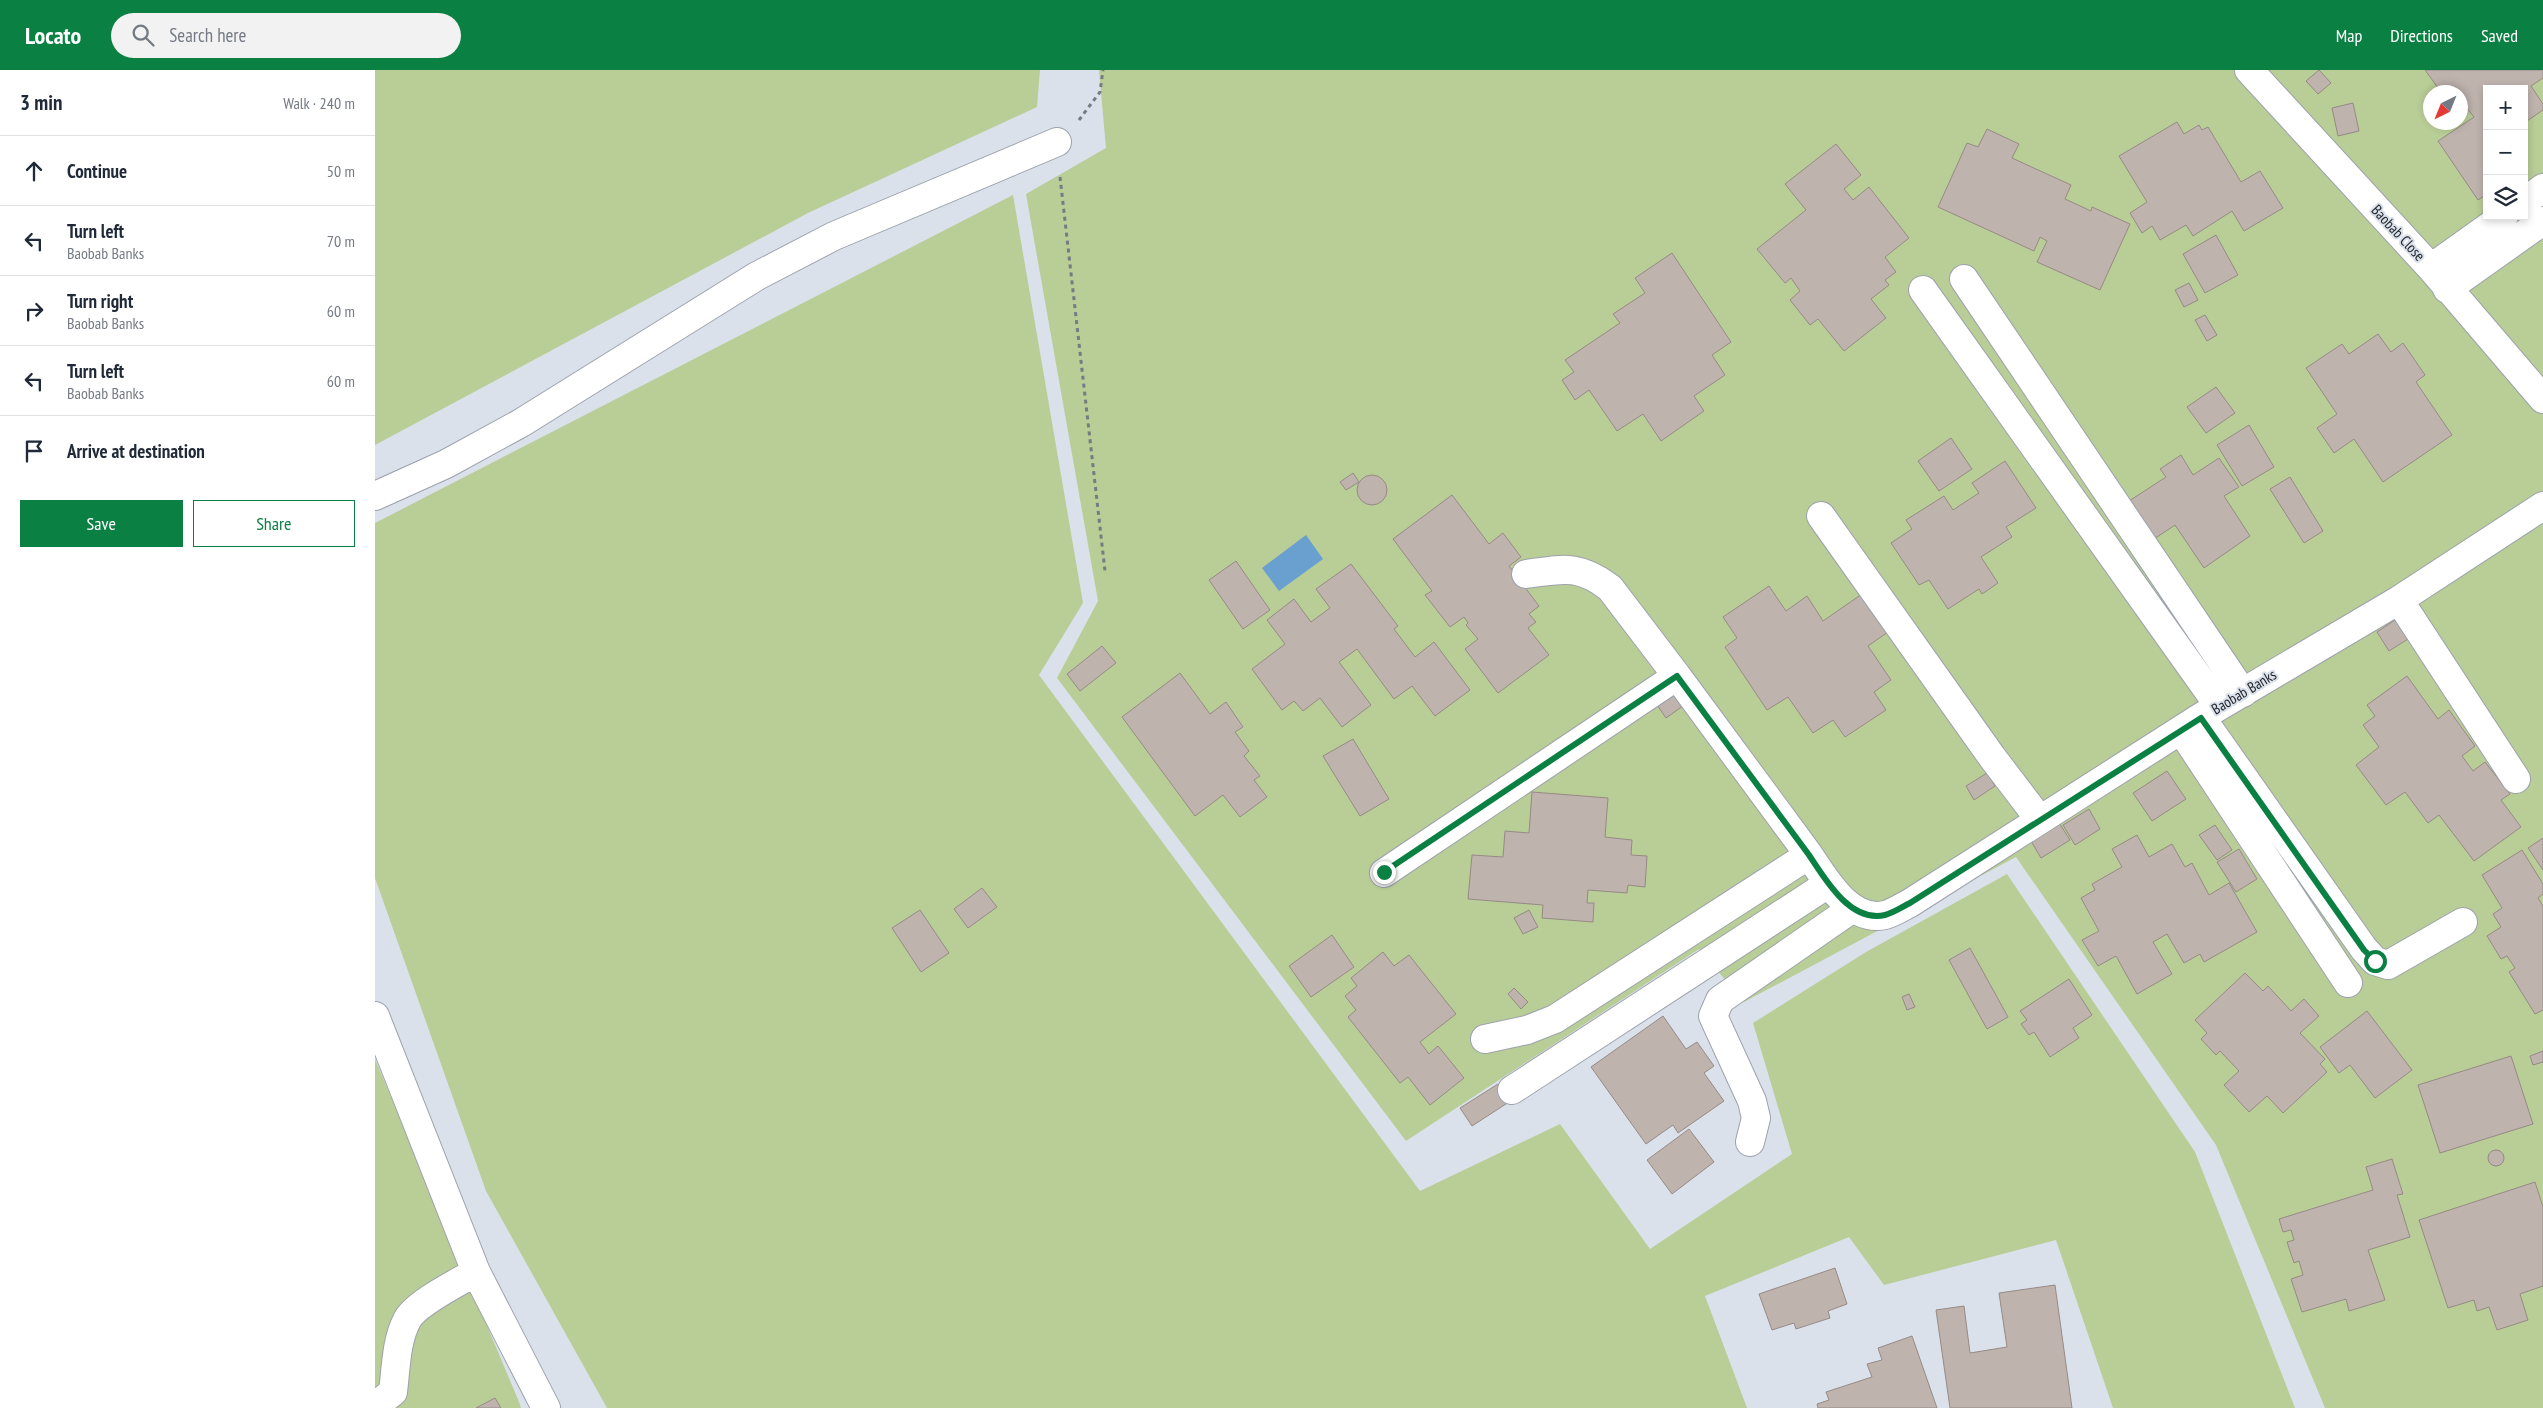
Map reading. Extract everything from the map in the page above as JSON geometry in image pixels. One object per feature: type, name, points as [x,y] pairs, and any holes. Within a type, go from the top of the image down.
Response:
[{"type":"street","name":"Baobab Close","points":[[2249,70],[2439,278],[2543,399]]},
{"type":"street","points":[[375,496],[446,464],[521,422],[757,276],[834,236],[1057,142]]},
{"type":"street","points":[[2528,199],[2543,188]]},
{"type":"street","points":[[2439,278],[2500,220]]},
{"type":"street","points":[[2439,278],[2543,221]]},
{"type":"street","points":[[1964,279],[2243,693]]},
{"type":"street","points":[[1923,290],[2200,718],[2364,950],[2375,961],[2388,965],[2463,922]]},
{"type":"street","name":"Baobab Banks","points":[[1526,574],[1565,569],[1580,570],[1595,577],[1610,588],[1809,855],[1828,884],[1853,908],[1869,916],[1885,915],[1910,903],[2200,718],[2399,600],[2543,506]]},
{"type":"street","points":[[1821,516],[1986,749],[2040,820]]},
{"type":"street","points":[[2399,600],[2516,779]]},
{"type":"street","points":[[1384,872],[1677,676]]},
{"type":"street","points":[[2200,718],[2348,983]]},
{"type":"street","points":[[1485,1039],[1527,1030],[1555,1019],[1809,855]]},
{"type":"street","points":[[1512,1090],[1828,884]]},
{"type":"street","points":[[1750,1142],[1756,1118],[1752,1101],[1713,1016],[1721,1000],[1853,908]]},
{"type":"street","points":[[375,1016],[476,1272],[546,1408]]},
{"type":"street","points":[[390,1402],[400,1338],[408,1318],[422,1306],[476,1272]]},
{"type":"path","points":[[1103,70],[1100,92],[1083,115],[1057,142],[1105,571]]},
{"type":"green space","points":[[375,70],[1040,70],[1037,107],[808,213],[375,445]]},
{"type":"green space","points":[[1099,70],[2543,70],[2543,1408],[2325,1408],[2216,1145],[2016,857],[1744,1002],[1699,949],[1406,1141],[1057,678],[1098,601],[1026,194],[1106,148]]},
{"type":"green space","points":[[1013,195],[1083,603],[1039,675],[1420,1191],[1560,1124],[1650,1249],[1792,1154],[1753,1023],[1866,952],[2007,874],[2195,1152],[2295,1408],[2113,1408],[2056,1240],[1884,1285],[1849,1237],[1705,1296],[1747,1408],[607,1408],[486,1191],[375,878],[375,523]]},
{"type":"green space","points":[[375,1059],[519,1402],[521,1408],[375,1408]]},
{"type":"water","points":[[1306,535],[1323,559],[1279,591],[1262,568]]},
{"type":"building","points":[[2319,70],[2331,83],[2318,94],[2306,81]]},
{"type":"building","points":[[2425,70],[2543,70],[2543,78],[2531,86],[2543,104],[2543,110],[2528,120],[2528,85],[2483,85],[2483,197],[2478,200],[2438,141],[2454,130],[2468,130],[2468,121],[2474,117],[2468,110],[2468,85],[2436,85]]},
{"type":"building","points":[[2353,103],[2359,131],[2338,136],[2332,108]]},
{"type":"building","points":[[2177,122],[2184,134],[2199,125],[2202,130],[2208,127],[2241,182],[2260,171],[2283,208],[2244,231],[2232,211],[2193,236],[2186,225],[2160,240],[2152,226],[2142,233],[2130,213],[2147,202],[2119,156]]},
{"type":"building","points":[[1987,129],[2019,144],[2012,158],[2071,185],[2065,199],[2091,211],[2092,207],[2130,224],[2100,290],[2037,262],[2047,241],[2040,237],[2034,251],[1938,207],[1967,143],[1978,147]]},
{"type":"building","points":[[1836,144],[1861,175],[1844,189],[1853,200],[1869,187],[1909,238],[1885,257],[1896,272],[1885,280],[1889,285],[1871,299],[1886,318],[1844,351],[1818,319],[1810,325],[1790,300],[1800,291],[1791,278],[1785,283],[1757,249],[1806,210],[1785,184]]},
{"type":"building","points":[[2216,235],[2238,275],[2205,293],[2183,254]]},
{"type":"building","points":[[1672,253],[1731,342],[1712,355],[1725,375],[1694,396],[1704,411],[1661,441],[1643,414],[1617,431],[1589,390],[1575,400],[1562,380],[1574,372],[1565,360],[1620,323],[1613,314],[1645,293],[1635,278]]},
{"type":"building","points":[[2189,283],[2198,300],[2184,307],[2175,290]]},
{"type":"building","points":[[2205,315],[2217,335],[2207,341],[2195,320]]},
{"type":"building","points":[[2378,334],[2391,352],[2403,343],[2425,375],[2416,382],[2452,435],[2383,482],[2354,439],[2334,453],[2317,428],[2337,414],[2306,368],[2342,344],[2349,354]]},
{"type":"building","points":[[2216,387],[2235,413],[2206,433],[2187,407]]},
{"type":"building","points":[[2249,425],[2274,467],[2242,486],[2217,445]]},
{"type":"building","points":[[1951,438],[1972,469],[1939,491],[1918,461]]},
{"type":"building","points":[[2181,455],[2193,475],[2219,458],[2239,487],[2224,496],[2250,536],[2204,568],[2175,525],[2151,541],[2126,503],[2166,477],[2160,469]]},
{"type":"building","points":[[2005,461],[2036,508],[2006,527],[2012,537],[1981,557],[1998,583],[1982,594],[1979,589],[1948,609],[1929,580],[1919,585],[1891,543],[1912,529],[1906,520],[1944,496],[1953,510],[1979,493],[1972,483]]},
{"type":"building","points":[[1353,473],[1359,482],[1346,490],[1340,482]]},
{"type":"building","points":[[1372,475],[1382,480],[1387,490],[1382,500],[1372,505],[1362,500],[1357,490],[1362,480]]},
{"type":"building","points":[[2290,477],[2323,531],[2304,543],[2270,489]]},
{"type":"building","points":[[1452,495],[1489,544],[1503,533],[1521,557],[1509,566],[1539,606],[1529,614],[1536,622],[1528,628],[1549,655],[1498,693],[1465,649],[1478,639],[1466,625],[1468,623],[1464,617],[1450,627],[1425,595],[1432,591],[1393,539]]},
{"type":"building","points":[[1236,561],[1270,610],[1243,629],[1209,580]]},
{"type":"building","points":[[1351,564],[1398,626],[1394,629],[1415,657],[1434,642],[1470,690],[1435,716],[1412,686],[1394,699],[1357,649],[1339,662],[1371,705],[1342,727],[1320,698],[1303,711],[1294,701],[1282,710],[1252,669],[1285,644],[1267,620],[1294,599],[1311,622],[1330,608],[1316,589]]},
{"type":"building","points":[[1769,586],[1786,611],[1807,596],[1823,621],[1862,594],[1888,632],[1868,646],[1891,680],[1874,692],[1886,710],[1845,737],[1833,720],[1813,733],[1788,697],[1767,710],[1725,647],[1737,638],[1723,617]]},
{"type":"building","points":[[2395,620],[2408,639],[2389,651],[2377,632]]},
{"type":"building","points":[[1102,646],[1116,663],[1080,691],[1067,674]]},
{"type":"building","points":[[1180,673],[1210,714],[1226,702],[1243,727],[1235,732],[1249,751],[1244,756],[1260,776],[1254,780],[1267,797],[1240,817],[1223,795],[1195,816],[1122,717]]},
{"type":"building","points":[[2407,676],[2438,719],[2449,710],[2475,746],[2462,756],[2473,771],[2485,762],[2510,794],[2501,800],[2521,827],[2474,861],[2439,815],[2428,823],[2405,792],[2386,805],[2356,765],[2379,747],[2363,725],[2375,716],[2367,705]]},
{"type":"building","points":[[1676,682],[1690,701],[1666,718],[1653,699]]},
{"type":"building","points":[[1353,739],[1389,799],[1360,816],[1323,756]]},
{"type":"building","points":[[2167,771],[2186,799],[2152,821],[2133,793]]},
{"type":"building","points":[[1987,773],[1995,786],[1974,800],[1966,786]]},
{"type":"building","points":[[1532,792],[1608,798],[1605,837],[1632,840],[1631,855],[1647,856],[1645,887],[1628,885],[1627,893],[1588,890],[1587,903],[1594,903],[1593,922],[1542,918],[1543,905],[1468,899],[1472,855],[1503,857],[1505,831],[1529,833]]},
{"type":"building","points":[[2089,809],[2100,829],[2075,845],[2063,825]]},
{"type":"building","points":[[2060,824],[2070,840],[2041,858],[2031,841]]},
{"type":"building","points":[[2215,825],[2232,850],[2217,860],[2199,835]]},
{"type":"building","points":[[2137,835],[2149,857],[2172,844],[2185,867],[2192,863],[2209,895],[2229,883],[2257,932],[2204,962],[2200,954],[2184,963],[2167,934],[2153,942],[2172,974],[2137,994],[2116,956],[2098,966],[2082,940],[2099,931],[2081,898],[2095,890],[2092,884],[2122,867],[2112,849]]},
{"type":"building","points":[[2543,838],[2543,870],[2528,848]]},
{"type":"building","points":[[2239,849],[2257,879],[2236,892],[2217,862]]},
{"type":"building","points":[[2522,850],[2543,884],[2543,894],[2538,898],[2543,906],[2543,1010],[2535,1014],[2509,972],[2515,968],[2507,956],[2501,959],[2487,936],[2501,927],[2493,914],[2502,908],[2482,875]]},
{"type":"building","points":[[982,888],[997,907],[968,928],[954,909]]},
{"type":"building","points":[[920,910],[949,953],[921,972],[892,928]]},
{"type":"building","points":[[1529,910],[1538,927],[1523,934],[1514,918]]},
{"type":"building","points":[[1332,935],[1354,967],[1311,997],[1289,966]]},
{"type":"building","points":[[1970,948],[2008,1017],[1987,1029],[1949,960]]},
{"type":"building","points":[[1383,952],[1394,966],[1409,955],[1456,1014],[1420,1042],[1429,1054],[1438,1046],[1464,1078],[1430,1105],[1408,1077],[1400,1083],[1348,1017],[1356,1010],[1345,996],[1357,986],[1351,978]]},
{"type":"building","points":[[2245,973],[2263,991],[2268,986],[2291,1011],[2304,999],[2319,1016],[2300,1033],[2325,1059],[2320,1064],[2327,1072],[2283,1113],[2267,1096],[2249,1112],[2224,1085],[2239,1071],[2220,1051],[2216,1055],[2201,1039],[2207,1033],[2195,1020]]},
{"type":"building","points":[[2069,979],[2092,1015],[2073,1028],[2079,1038],[2050,1057],[2034,1032],[2029,1035],[2021,1024],[2027,1020],[2020,1011]]},
{"type":"building","points":[[1514,988],[1528,1002],[1521,1009],[1508,994]]},
{"type":"building","points":[[1909,994],[1915,1007],[1907,1010],[1902,997]]},
{"type":"building","points":[[2367,1011],[2412,1070],[2375,1098],[2350,1065],[2339,1073],[2320,1047]]},
{"type":"building","points":[[1663,1016],[1686,1049],[1697,1042],[1714,1066],[1704,1073],[1724,1101],[1678,1133],[1673,1125],[1646,1144],[1591,1067]]},
{"type":"building","points":[[2543,1051],[2543,1062],[2533,1065],[2530,1056]]},
{"type":"building","points":[[2511,1056],[2533,1124],[2440,1153],[2418,1085]]},
{"type":"building","points":[[1498,1084],[1509,1102],[1472,1126],[1460,1108]]},
{"type":"building","points":[[1689,1129],[1714,1162],[1672,1194],[1647,1160]]},
{"type":"building","points":[[2493,1150],[2499,1150],[2504,1155],[2502,1164],[2493,1166],[2488,1161],[2488,1155]]},
{"type":"building","points":[[2392,1159],[2403,1194],[2397,1195],[2410,1237],[2368,1250],[2385,1300],[2349,1311],[2346,1299],[2302,1312],[2291,1279],[2303,1275],[2299,1261],[2294,1263],[2287,1242],[2294,1240],[2291,1230],[2283,1232],[2279,1219],[2373,1190],[2366,1167]]},
{"type":"building","points":[[2535,1182],[2543,1207],[2543,1286],[2520,1294],[2528,1320],[2497,1330],[2489,1307],[2477,1311],[2474,1300],[2448,1308],[2419,1220]]},
{"type":"building","points":[[1835,1268],[1847,1304],[1828,1311],[1830,1318],[1796,1329],[1794,1323],[1772,1330],[1759,1294]]},
{"type":"building","points":[[2055,1285],[2072,1408],[1950,1408],[1936,1310],[1964,1306],[1970,1353],[2007,1347],[1999,1293]]},
{"type":"building","points":[[1912,1336],[1937,1408],[1818,1408],[1817,1404],[1829,1400],[1826,1392],[1872,1377],[1867,1364],[1882,1360],[1878,1348]]},
{"type":"building","points":[[495,1398],[501,1408],[476,1408]]},
{"type":"route","points":[[1384,872],[1677,676],[1809,855],[1828,884],[1853,908],[1869,916],[1885,915],[1910,903],[2201,718],[2364,950],[2375,961]]}]
